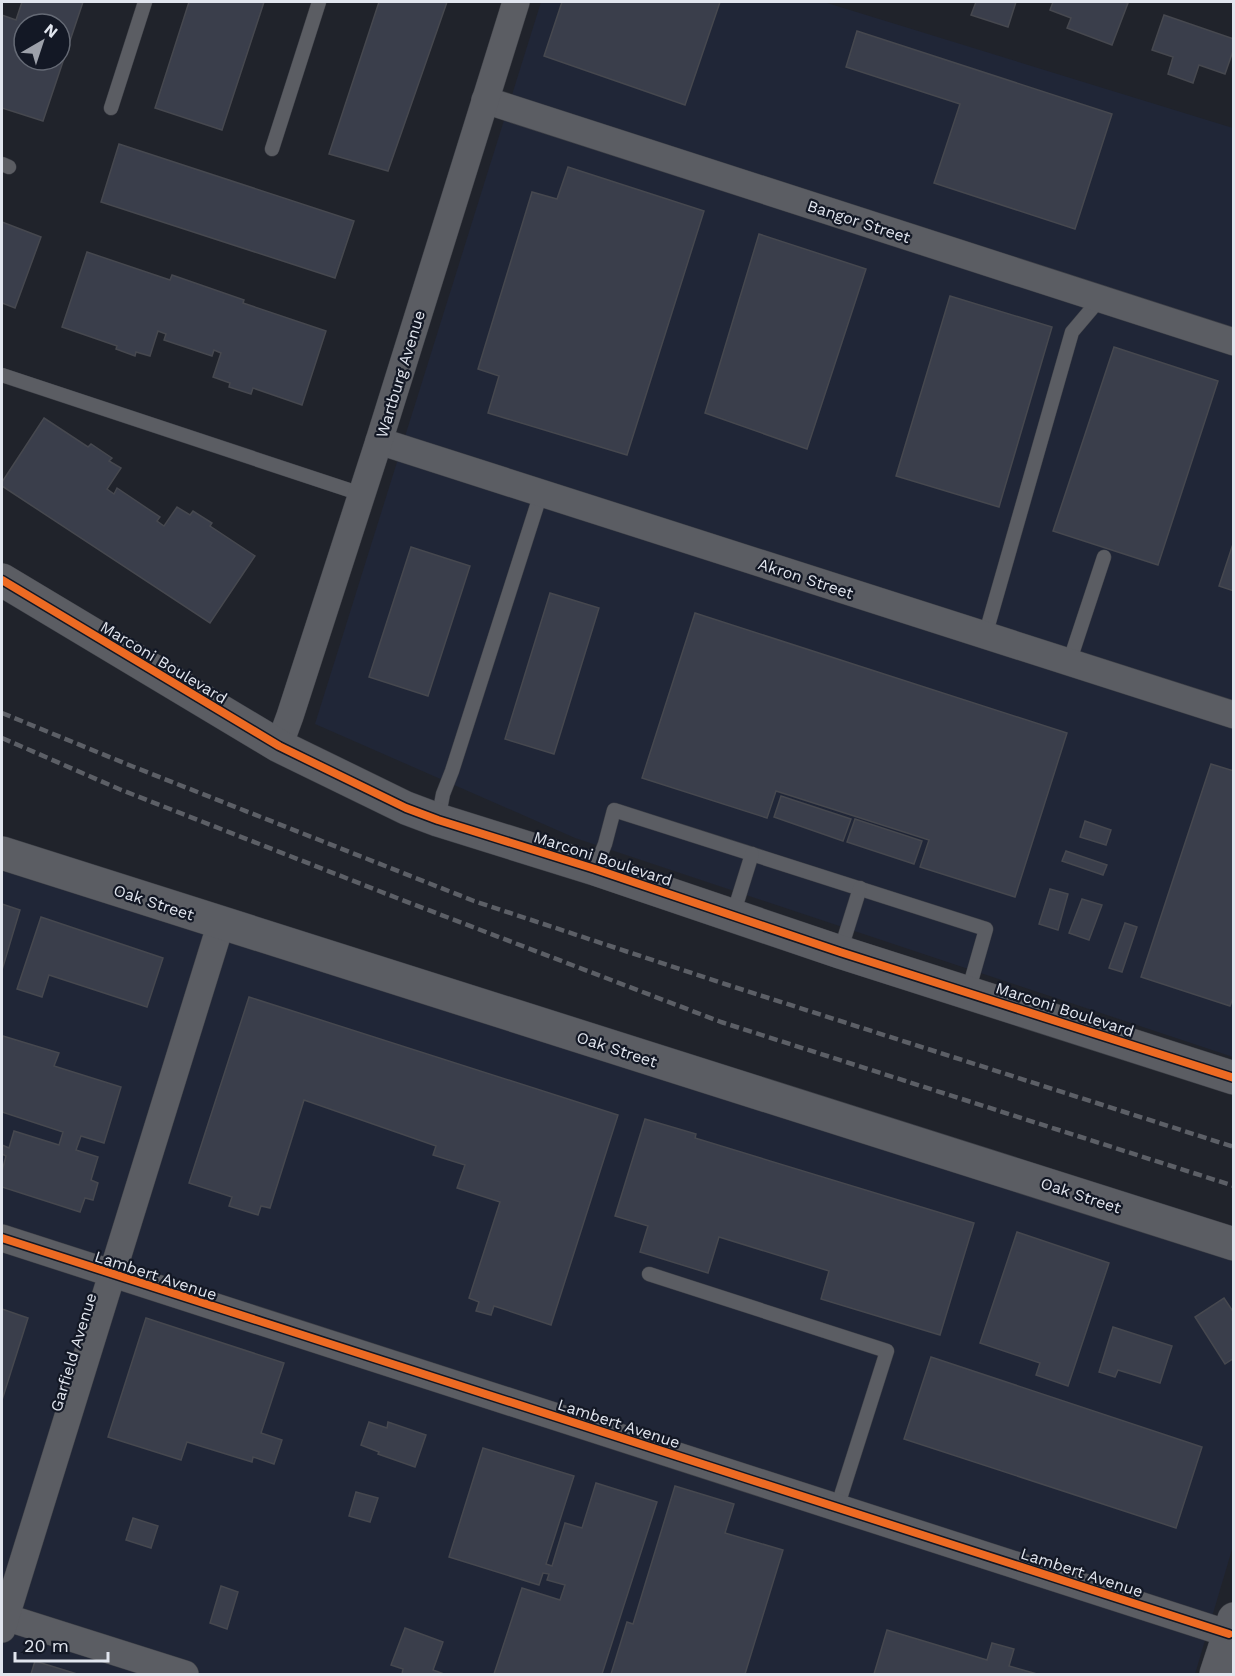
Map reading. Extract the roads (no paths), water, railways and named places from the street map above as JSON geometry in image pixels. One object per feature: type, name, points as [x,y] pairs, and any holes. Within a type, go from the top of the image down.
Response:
[{"type":"street","name":"Wartburg Avenue","points":[[279,746],[379,441],[516,2]]},
{"type":"street","name":"Bangor Street","points":[[485,100],[1233,342]]},
{"type":"street","name":"Akron Street","points":[[379,441],[1233,716]]},
{"type":"street","name":"Marconi Boulevard","points":[[2,580],[279,746],[406,808],[840,952],[1233,1078]]},
{"type":"street","name":"Oak Street","points":[[2,854],[1233,1244]]},
{"type":"street","name":"Garfield Avenue","points":[[3,1621],[221,923]]},
{"type":"street","name":"Lambert Avenue","points":[[2,1238],[837,1508],[1231,1626]]},
{"type":"street","points":[[3,1621],[185,1674]]},
{"type":"street","points":[[1216,1674],[1231,1626]]},
{"type":"lane","points":[[111,108],[146,2]]},
{"type":"lane","points":[[272,149],[319,2]]},
{"type":"lane","points":[[985,636],[1072,332],[1100,299]]},
{"type":"lane","points":[[2,375],[361,494]]},
{"type":"lane","points":[[438,819],[443,794],[542,493]]},
{"type":"lane","points":[[1069,663],[1104,557]]},
{"type":"lane","points":[[595,869],[614,810],[986,929],[968,992]]},
{"type":"lane","points":[[733,915],[752,854]]},
{"type":"lane","points":[[840,952],[860,888]]},
{"type":"lane","points":[[649,1274],[887,1350],[837,1508]]},
{"type":"railway","points":[[2,713],[474,901],[1234,1147]]},
{"type":"railway","points":[[2,738],[119,789],[721,1022],[1234,1186]]}]
